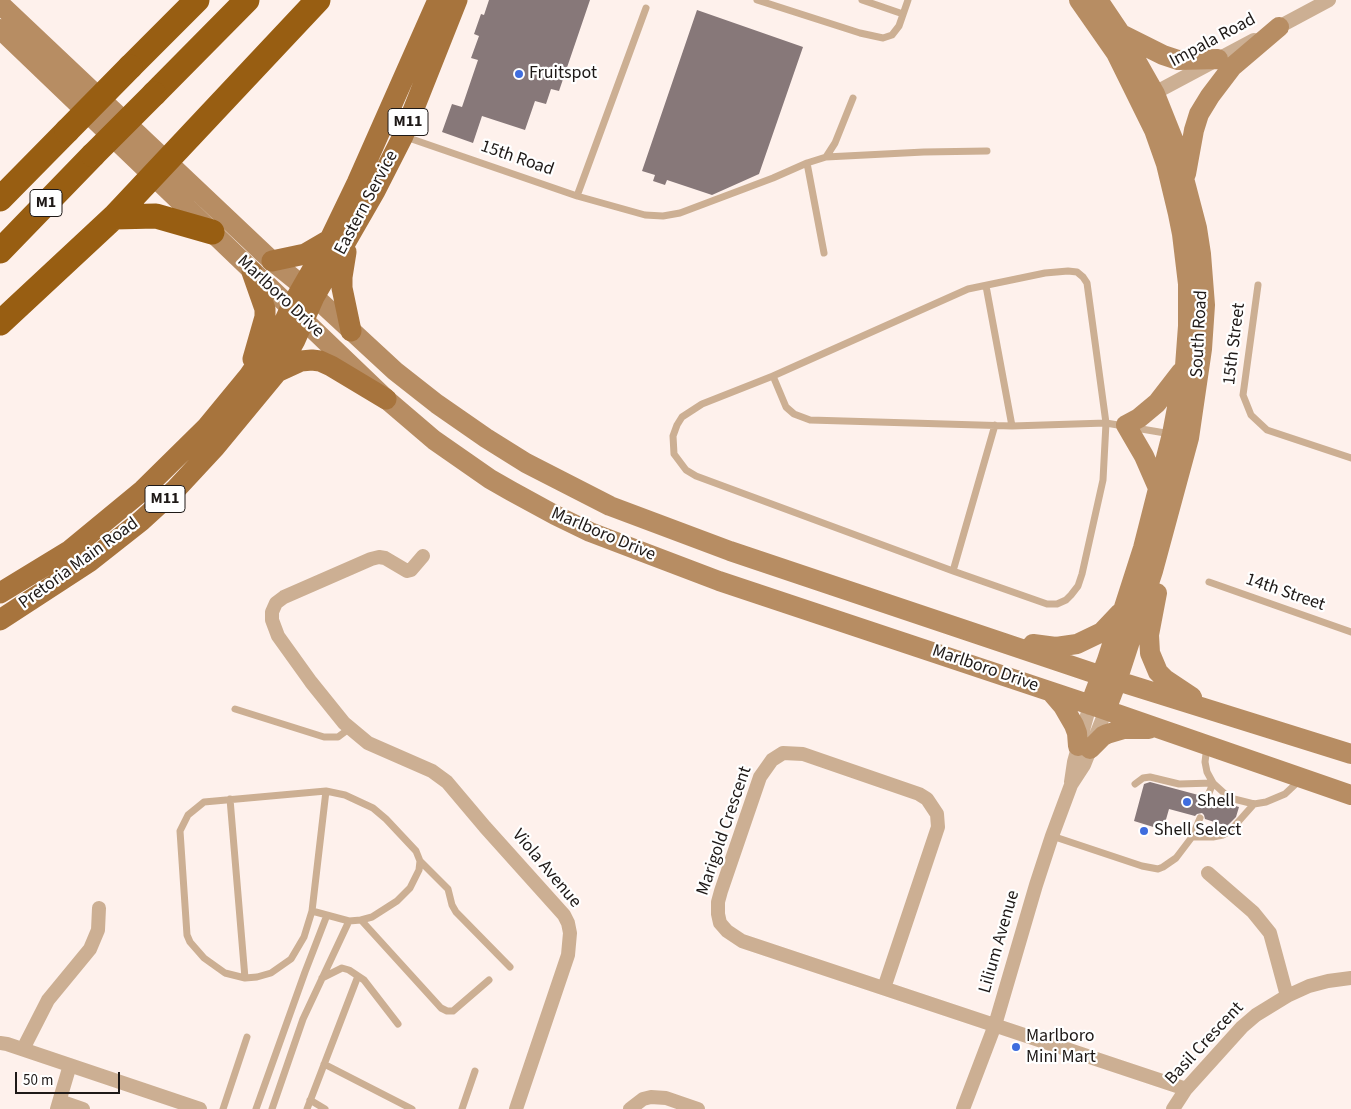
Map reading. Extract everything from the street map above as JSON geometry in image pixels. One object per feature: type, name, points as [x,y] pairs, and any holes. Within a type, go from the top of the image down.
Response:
[{"type":"highway","name":"M1","points":[[0,199],[197,0]]},
{"type":"highway","name":"M1","points":[[0,251],[247,0]]},
{"type":"highway","points":[[0,323],[114,217],[318,0]]},
{"type":"highway","points":[[114,217],[156,216],[212,232]]},
{"type":"main road","name":"Eastern Service","points":[[339,239],[357,183],[381,125],[438,0]]},
{"type":"main road","name":"Eastern Service","points":[[297,313],[339,239],[403,136],[457,0]]},
{"type":"main road","name":"South Road","points":[[1080,0],[1148,97],[1175,144],[1202,254],[1205,305],[1200,369],[1180,436],[1153,571],[1109,678]]},
{"type":"main road","name":"South Road","points":[[1098,0],[1121,34],[1148,97],[1154,130],[1166,164],[1182,234],[1188,284],[1188,326],[1180,436],[1158,488],[1143,548],[1124,609],[1109,678]]},
{"type":"main road","name":"Marlboro Drive","points":[[0,4],[159,168],[212,232],[252,272],[386,399],[434,440],[490,479],[590,532],[719,581],[1098,707],[1351,796]]},
{"type":"main road","points":[[1185,180],[1194,130],[1207,102],[1232,67],[1279,27]]},
{"type":"main road","name":"Marlboro Drive","points":[[0,29],[159,168],[309,292],[395,371],[437,404],[526,463],[602,502],[730,551],[1109,678],[1351,754]]},
{"type":"main road","points":[[1121,34],[1163,55],[1178,60],[1218,60]]},
{"type":"main road","points":[[272,261],[305,254],[339,239],[343,297],[351,331]]},
{"type":"main road","points":[[249,376],[265,317],[263,302],[252,272]]},
{"type":"main road","name":"Pretoria Main Road","points":[[0,620],[89,562],[176,489],[215,447],[277,372],[295,340],[297,313]]},
{"type":"main road","name":"Pretoria Main Road","points":[[0,593],[69,551],[143,490],[207,427],[249,376],[280,329],[297,313]]},
{"type":"main road","points":[[277,372],[301,361],[320,361],[386,399]]},
{"type":"main road","points":[[1158,488],[1144,456],[1126,425],[1140,418],[1163,397],[1185,366]]},
{"type":"main road","points":[[1153,571],[1157,592],[1149,645],[1153,662],[1158,672],[1174,686],[1223,713]]},
{"type":"main road","points":[[999,640],[1056,647],[1076,644],[1102,632],[1124,609]]},
{"type":"main road","points":[[1098,707],[1109,678]]},
{"type":"main road","points":[[1051,692],[1063,706],[1084,748],[1107,734],[1124,730],[1158,729]]},
{"type":"street","name":"Impala Road","points":[[1148,97],[1329,0]]},
{"type":"street","name":"Viola Avenue","points":[[423,556],[411,570],[407,571],[385,558],[375,557],[284,597],[276,604],[272,612],[272,620],[278,636],[311,682],[350,728],[368,743],[432,771],[448,782],[485,827],[564,915],[570,933],[568,955],[516,1109]]},
{"type":"street","name":"Lilium Avenue","points":[[963,1109],[995,1025],[1052,836],[1071,785],[1084,765],[1084,748],[1098,707]]},
{"type":"street","name":"Marigold Crescent","points":[[884,988],[938,827],[937,814],[927,799],[919,794],[803,754],[783,753],[772,760],[760,778],[718,902],[720,922],[727,931],[742,941],[1186,1089]]},
{"type":"street","points":[[1208,873],[1253,912],[1270,933],[1286,996]]},
{"type":"street","points":[[23,1049],[48,1000],[90,949],[98,930],[99,908]]},
{"type":"street","name":"Basil Crescent","points":[[1173,1109],[1186,1089],[1242,1027],[1256,1015],[1286,996],[1328,981],[1351,978]]},
{"type":"street","points":[[0,1043],[23,1049],[200,1109]]},
{"type":"street","points":[[70,1065],[58,1105],[82,1109]]},
{"type":"street","points":[[630,1109],[643,1099],[651,1097],[666,1098],[698,1109]]},
{"type":"lane","points":[[757,0],[860,33],[884,38],[892,35],[898,26],[908,0]]},
{"type":"lane","points":[[862,0],[903,14]]},
{"type":"lane","points":[[577,196],[646,8]]},
{"type":"lane","points":[[826,158],[835,143],[853,98]]},
{"type":"lane","name":"15th Road","points":[[381,125],[403,136],[577,196],[645,215],[663,216],[680,212],[773,178],[807,163],[826,158],[924,152],[987,151]]},
{"type":"lane","points":[[807,163],[824,253]]},
{"type":"lane","points":[[1068,271],[1077,272],[1087,283],[1106,423],[1102,480],[1097,509],[1078,586],[1071,595],[1057,604],[1047,604],[953,571],[696,476],[686,470],[674,454],[672,445],[677,425],[682,416],[702,404],[773,376],[950,296],[986,286],[1045,273],[1068,271]]},
{"type":"lane","name":"15th Street","points":[[1258,285],[1244,395],[1251,415],[1267,430],[1351,458]]},
{"type":"lane","points":[[986,286],[1012,426]]},
{"type":"lane","points":[[773,376],[786,407],[794,414],[810,420],[1012,426],[1106,423],[1180,436]]},
{"type":"lane","points":[[953,571],[995,425]]},
{"type":"lane","name":"14th Street","points":[[1209,582],[1351,632]]},
{"type":"lane","points":[[235,709],[324,737],[338,737],[350,728]]},
{"type":"lane","points":[[1207,746],[1205,762],[1207,772],[1213,783],[1234,799],[1254,804],[1276,799],[1285,794],[1302,778]]},
{"type":"lane","points":[[1135,784],[1143,778],[1150,777],[1179,784],[1213,783]]},
{"type":"lane","points":[[1208,798],[1213,783]]},
{"type":"lane","points":[[326,792],[312,911],[304,938],[291,958],[271,973],[245,978],[225,973],[196,950],[187,935],[180,831],[188,815],[204,802],[326,792],[345,795],[373,808],[386,819],[416,851],[420,861],[448,889],[456,912],[510,967]]},
{"type":"lane","points":[[230,799],[245,978]]},
{"type":"lane","points":[[1192,837],[1213,837],[1230,832],[1254,804]]},
{"type":"lane","points":[[1052,836],[1142,866],[1158,869],[1176,858],[1192,837],[1200,818]]},
{"type":"lane","points":[[312,911],[348,921],[372,917],[397,901],[410,888],[419,870],[420,861]]},
{"type":"lane","points":[[256,1109],[327,915]]},
{"type":"lane","points":[[361,920],[441,1008],[447,1011],[453,1011],[489,980]]},
{"type":"lane","points":[[272,1109],[303,1019],[348,921]]},
{"type":"lane","points":[[322,978],[342,968],[358,976],[364,980],[398,1024]]},
{"type":"lane","points":[[307,1109],[358,976]]},
{"type":"lane","points":[[223,1109],[247,1037]]},
{"type":"lane","points":[[324,1064],[412,1109]]},
{"type":"lane","points":[[462,1109],[475,1071]]},
{"type":"lane","points":[[310,1100],[325,1109]]},
{"type":"building","name":"Fruitspot","points":[[489,0],[590,0],[559,91],[551,89],[546,104],[535,101],[525,130],[482,116],[473,143],[442,132],[452,104],[462,107],[478,60],[471,58],[479,36],[474,34],[481,14],[484,15]]},
{"type":"building","points":[[697,10],[803,47],[759,174],[712,195],[667,180],[665,185],[653,181],[655,175],[642,171]]},
{"type":"building","points":[[1150,782],[1202,796],[1203,801],[1206,803],[1212,799],[1239,807],[1236,817],[1227,826],[1205,819],[1202,813],[1195,816],[1169,809],[1163,830],[1134,821],[1144,784]]},
{"type":"place","name":"Fruitspot","points":[[519,74]]},
{"type":"place","name":"Shell","points":[[1187,802]]},
{"type":"place","name":"Shell Select","points":[[1144,831]]},
{"type":"place","name":"Marlboro Mini Mart","points":[[1016,1047]]}]
